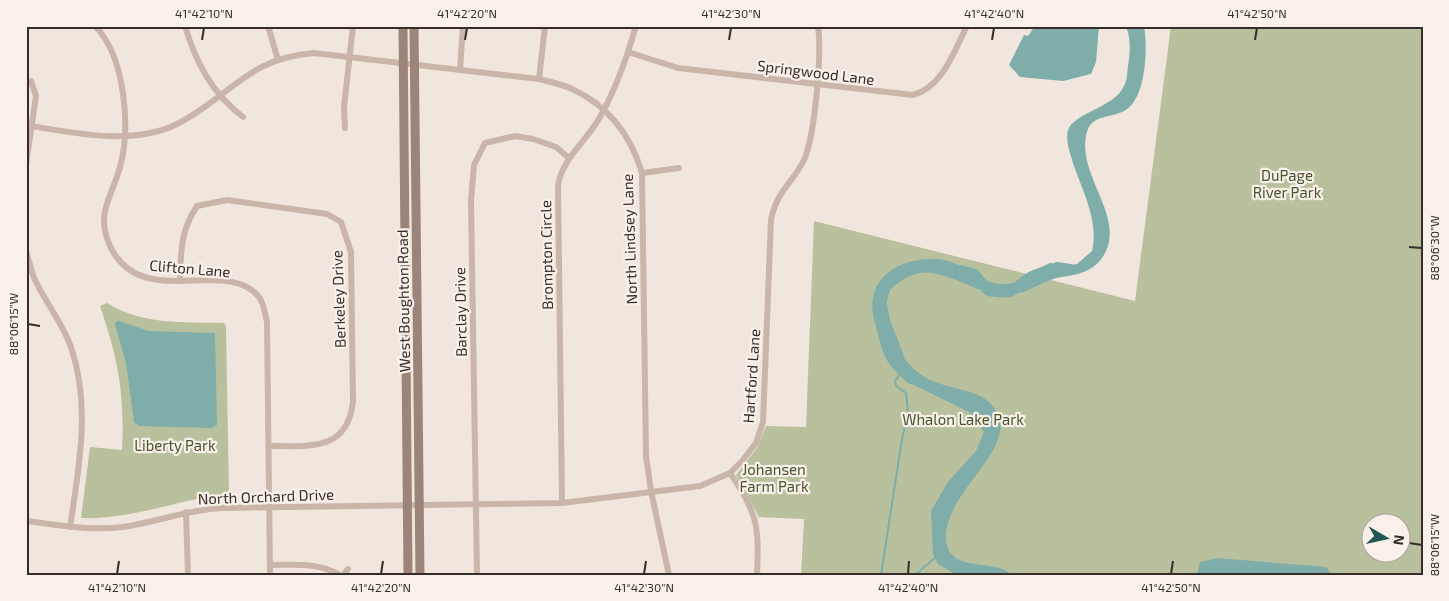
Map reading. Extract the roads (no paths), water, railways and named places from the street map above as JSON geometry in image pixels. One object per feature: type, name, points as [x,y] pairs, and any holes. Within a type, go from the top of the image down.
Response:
[{"type":"main road","name":"West Boughton Road","points":[[403,26],[408,575]]},
{"type":"main road","name":"West Boughton Road","points":[[414,26],[420,575]]},
{"type":"street","name":"Clifton Lane","points":[[95,26],[108,43],[122,87],[124,136],[120,167],[104,208],[104,225],[108,240],[118,258],[139,275],[158,281],[227,282],[244,287],[259,297],[267,322],[270,575]]},
{"type":"street","points":[[185,26],[197,62],[232,108],[243,116]]},
{"type":"street","points":[[268,26],[278,60]]},
{"type":"street","points":[[345,128],[344,107],[353,26]]},
{"type":"street","points":[[460,70],[463,26]]},
{"type":"street","points":[[539,79],[545,26]]},
{"type":"street","name":"Brompton Circle","points":[[562,503],[558,197],[560,175],[604,110],[628,52],[636,26]]},
{"type":"street","name":"Hartford Lane","points":[[419,504],[562,503],[700,486],[730,473],[750,453],[763,422],[771,220],[778,197],[796,172],[807,152],[820,51],[818,26]]},
{"type":"street","name":"Springwood Lane","points":[[628,52],[678,68],[905,95],[921,93],[937,80],[966,26]]},
{"type":"street","points":[[29,125],[124,136],[163,130],[176,124],[245,76],[278,60],[314,53],[404,63]]},
{"type":"street","name":"North Lindsey Lane","points":[[404,63],[539,79],[573,89],[604,110],[624,131],[635,149],[642,173],[646,444],[651,491],[669,575]]},
{"type":"street","points":[[26,164],[29,125],[36,96],[31,82]]},
{"type":"street","name":"Barclay Drive","points":[[477,575],[471,201],[474,165],[485,143],[515,136],[542,141],[556,147],[570,158]]},
{"type":"street","points":[[642,173],[679,168]]},
{"type":"street","name":"Berkeley Drive","points":[[180,281],[181,241],[188,220],[197,206],[227,200],[327,214],[341,222],[351,257],[353,400],[350,416],[341,435],[330,442],[318,445],[268,446]]},
{"type":"street","points":[[26,251],[35,279],[64,330],[78,372],[83,426],[70,527]]},
{"type":"street","points":[[730,473],[749,502],[754,515],[758,535],[757,575]]},
{"type":"street","name":"North Orchard Drive","points":[[26,521],[70,527],[120,527],[186,512],[215,508],[419,504]]},
{"type":"street","points":[[186,512],[188,575]]},
{"type":"street","points":[[270,565],[307,565],[331,569],[342,575],[348,569]]},
{"type":"water","points":[[1035,26],[1099,26],[1096,62],[1091,74],[1063,81],[1020,77],[1009,65],[1024,35],[1028,36]]},
{"type":"water","points":[[1125,26],[1144,27],[1146,46],[1142,83],[1133,103],[1127,109],[1098,119],[1090,126],[1087,132],[1085,147],[1088,163],[1109,224],[1109,239],[1105,253],[1097,264],[1086,271],[1051,280],[1022,293],[1014,291],[988,292],[939,274],[919,273],[905,278],[892,287],[886,306],[882,310],[889,335],[915,370],[942,385],[976,394],[986,399],[993,406],[999,417],[1000,430],[996,444],[957,503],[949,518],[946,534],[948,547],[953,556],[961,561],[994,567],[1012,575],[957,575],[938,564],[933,554],[931,511],[948,482],[976,451],[984,432],[969,412],[909,384],[890,365],[883,352],[875,323],[872,308],[874,295],[879,283],[886,274],[909,262],[922,259],[945,260],[984,279],[1007,284],[1027,279],[1051,268],[1053,271],[1057,267],[1077,264],[1092,251],[1094,238],[1091,213],[1070,153],[1067,133],[1072,124],[1078,119],[1112,100],[1124,86],[1127,77],[1130,47]]},
{"type":"water","points":[[119,321],[148,331],[215,333],[217,425],[211,428],[139,426],[134,422],[126,363],[115,325]]},
{"type":"water","points":[[1217,558],[1326,567],[1332,575],[1197,575],[1200,562]]},
{"type":"waterway","points":[[961,270],[975,274],[988,291],[1006,293],[1011,292],[1032,276],[1051,268],[1053,271],[1057,267],[1070,269]]},
{"type":"waterway","points":[[881,298],[885,321],[899,357]]},
{"type":"waterway","points":[[881,575],[902,439],[908,412],[906,393],[896,386],[895,381],[900,374]]},
{"type":"waterway","points":[[915,575],[936,557]]},
{"type":"park label","name":"DuPage River Park","points":[[1287,184]]},
{"type":"park label","name":"Whalon Lake Park","points":[[963,419]]},
{"type":"park label","name":"Liberty Park","points":[[175,445]]},
{"type":"park label","name":"Johansen Farm Park","points":[[774,478]]}]
